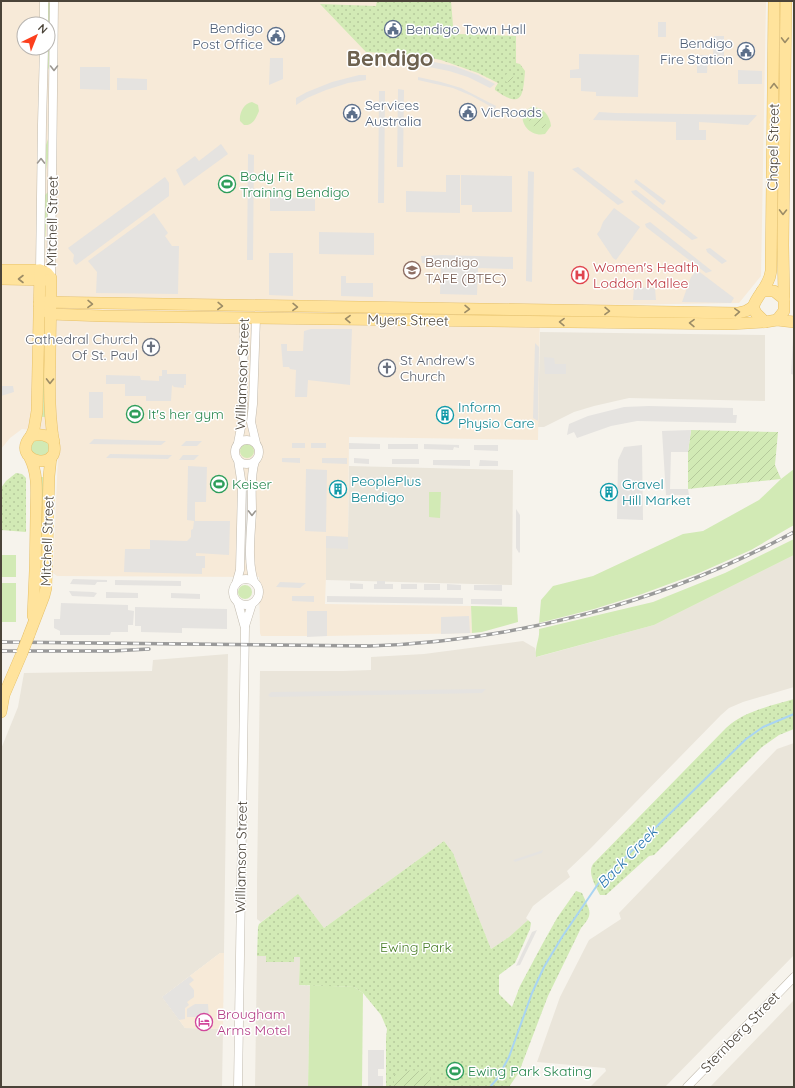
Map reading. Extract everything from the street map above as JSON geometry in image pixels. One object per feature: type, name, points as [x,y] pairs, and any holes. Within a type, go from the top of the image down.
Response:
[{"type":"main road","name":"Chapel Street","points":[[774,1],[784,300]]},
{"type":"main road","name":"Chapel Street","points":[[762,291],[768,284],[771,271],[786,1]]},
{"type":"main road","points":[[1,270],[46,277]]},
{"type":"main road","points":[[1,279],[46,277]]},
{"type":"main road","name":"Mitchell Street","points":[[31,436],[34,429],[37,411],[46,277]]},
{"type":"main road","points":[[794,308],[774,291],[762,291],[756,298],[753,306],[765,322],[777,320],[794,322]]},
{"type":"main road","points":[[777,320],[784,311],[784,300]]},
{"type":"main road","points":[[144,304],[146,312],[154,316]]},
{"type":"main road","name":"Myers Street","points":[[45,306],[144,304],[738,313],[746,311],[753,306]]},
{"type":"main road","name":"Mitchell Street","points":[[45,306],[49,406],[54,441]]},
{"type":"main road","name":"Myers Street","points":[[45,306],[154,316],[731,324],[765,322]]},
{"type":"main road","name":"Williamson Street","points":[[244,306],[244,318]]},
{"type":"main road","name":"Williamson Street","points":[[256,306],[256,318]]},
{"type":"main road","points":[[388,320],[389,308]]},
{"type":"main road","points":[[526,310],[531,321]]},
{"type":"main road","points":[[38,434],[44,435],[54,441],[55,450],[51,457],[42,461],[30,458],[27,454],[26,447],[27,441],[31,436],[38,434]]},
{"type":"main road","name":"Mitchell Street","points":[[1,712],[3,698],[22,653],[46,588],[49,476],[51,457]]},
{"type":"main road","name":"Mitchell Street","points":[[30,458],[34,467],[36,483],[36,540],[33,623]]},
{"type":"street","points":[[44,1],[44,16]]},
{"type":"street","name":"Mitchell Street","points":[[46,277],[54,110],[54,1]]},
{"type":"street","name":"Mitchell Street","points":[[44,56],[41,184],[46,277]]},
{"type":"street","points":[[43,100],[54,99]]},
{"type":"street","points":[[42,110],[54,110]]},
{"type":"street","points":[[41,184],[52,175]]},
{"type":"street","name":"Williamson Street","points":[[238,443],[243,417],[244,318]]},
{"type":"street","name":"Williamson Street","points":[[256,318],[251,422],[256,443]]},
{"type":"street","points":[[245,439],[249,439],[256,443],[260,453],[254,466],[252,481],[251,566],[258,595],[252,604],[246,605],[238,602],[233,597],[232,593],[240,570],[241,478],[238,460],[235,454],[238,443],[245,439]]},
{"type":"street","points":[[238,460],[245,464],[256,461]]},
{"type":"street","points":[[236,584],[241,580],[254,582]]},
{"type":"street","name":"Williamson Street","points":[[238,602],[245,628]]},
{"type":"street","name":"Williamson Street","points":[[238,1087],[245,628],[252,604]]},
{"type":"street","name":"Sternberg Street","points":[[687,1087],[794,977]]},
{"type":"shaded area","points":[[1,1],[766,1],[761,276],[739,303],[540,306],[538,440],[349,437],[348,537],[326,536],[325,604],[471,606],[472,633],[261,636],[259,577],[57,576],[53,573],[59,433],[22,429],[10,438],[1,449]]},
{"type":"shaded area","points":[[658,22],[666,22],[666,37],[658,37]]},
{"type":"shaded area","points":[[714,36],[724,36],[724,56],[713,55]]},
{"type":"shaded area","points":[[579,54],[639,55],[638,97],[596,96],[596,92],[581,91],[581,78],[570,78],[570,70],[579,69]]},
{"type":"shaded area","points":[[697,55],[708,55],[707,73],[697,73]]},
{"type":"shaded area","points":[[270,58],[283,58],[283,79],[269,85]]},
{"type":"shaded area","points":[[419,59],[454,66],[478,75],[495,84],[490,88],[468,77],[449,71],[414,64]]},
{"type":"shaded area","points":[[80,67],[110,67],[110,90],[80,89]]},
{"type":"shaded area","points":[[738,70],[762,71],[762,84],[738,84]]},
{"type":"shaded area","points":[[359,75],[366,75],[366,80],[348,83],[326,90],[307,98],[296,105],[296,98],[307,92],[332,82]]},
{"type":"shaded area","points":[[418,77],[461,88],[496,106],[495,109],[472,96],[453,88],[418,80]]},
{"type":"shaded area","points":[[117,78],[147,79],[147,90],[117,90]]},
{"type":"shaded area","points":[[398,89],[404,90],[403,167],[397,167]]},
{"type":"shaded area","points":[[379,91],[385,91],[384,203],[378,203]]},
{"type":"shaded area","points":[[599,112],[757,115],[748,125],[699,122],[699,130],[706,130],[706,140],[676,140],[676,122],[593,120]]},
{"type":"shaded area","points":[[221,144],[228,154],[184,186],[176,170],[195,156],[199,161]]},
{"type":"shaded area","points":[[248,154],[254,155],[253,260],[247,260]]},
{"type":"shaded area","points":[[794,163],[794,273],[793,273]]},
{"type":"shaded area","points":[[578,167],[624,202],[618,205],[572,169]]},
{"type":"shaded area","points":[[528,171],[534,172],[532,282],[526,281]]},
{"type":"shaded area","points":[[446,175],[460,175],[460,213],[406,212],[406,191],[446,192]]},
{"type":"shaded area","points":[[461,175],[512,176],[512,212],[472,212],[472,205],[461,205]]},
{"type":"shaded area","points":[[165,177],[169,183],[169,196],[76,265],[73,261],[74,255],[68,248]]},
{"type":"shaded area","points":[[636,179],[666,201],[663,205],[634,182]]},
{"type":"shaded area","points":[[636,190],[698,238],[692,240],[631,191]]},
{"type":"shaded area","points":[[270,197],[315,199],[315,211],[270,211]]},
{"type":"shaded area","points":[[614,208],[640,227],[616,260],[613,258],[597,234],[603,222]]},
{"type":"shaded area","points":[[154,213],[168,233],[165,236],[172,246],[179,246],[178,294],[96,293],[97,272],[88,261]]},
{"type":"shaded area","points":[[650,222],[712,271],[706,273],[646,227],[645,224]]},
{"type":"shaded area","points":[[319,232],[374,233],[374,255],[319,254]]},
{"type":"shaded area","points":[[710,248],[727,261],[722,264],[707,252],[706,249]]},
{"type":"shaded area","points":[[269,253],[293,253],[293,296],[269,295]]},
{"type":"shaded area","points":[[442,255],[513,257],[513,269],[478,268],[477,295],[440,294],[441,264],[422,263],[421,256]]},
{"type":"shaded area","points":[[697,270],[734,298],[731,303],[682,302],[691,277]]},
{"type":"shaded area","points":[[341,276],[346,276],[346,283],[373,283],[373,297],[341,296]]},
{"type":"shaded area","points":[[634,287],[655,288],[656,300],[633,300]]},
{"type":"shaded area","points":[[311,329],[352,329],[350,385],[308,380],[307,397],[295,397],[296,370],[290,369],[289,367],[283,367],[281,344],[287,344],[287,351],[303,351],[304,331]]},
{"type":"shaded area","points":[[540,332],[765,335],[765,401],[629,398],[574,412],[544,427],[538,427]]},
{"type":"shaded area","points":[[794,337],[794,375],[791,374]]},
{"type":"shaded area","points":[[535,343],[539,347],[538,421],[533,418]]},
{"type":"shaded area","points":[[544,357],[554,358],[555,364],[566,364],[566,374],[545,374]]},
{"type":"shaded area","points":[[162,370],[167,370],[167,374],[186,374],[186,385],[184,385],[184,388],[174,387],[172,385],[171,401],[146,401],[146,396],[125,396],[125,384],[106,384],[106,375],[140,376],[141,380],[159,381],[159,376],[162,376]]},
{"type":"shaded area","points":[[1,386],[13,386],[14,392],[1,396]]},
{"type":"shaded area","points":[[89,392],[103,392],[103,418],[89,418]]},
{"type":"shaded area","points":[[649,406],[733,408],[733,415],[737,415],[736,423],[637,421],[611,426],[577,438],[574,432],[567,435],[569,424],[588,416],[624,407]]},
{"type":"shaded area","points":[[691,430],[688,452],[671,452],[670,489],[688,489],[689,495],[666,495],[662,431]]},
{"type":"shaded area","points":[[94,439],[166,441],[161,445],[89,444]]},
{"type":"shaded area","points":[[186,441],[202,441],[197,446],[181,446]]},
{"type":"shaded area","points":[[292,443],[305,443],[305,448],[292,448]]},
{"type":"shaded area","points":[[311,443],[326,443],[326,448],[311,448]]},
{"type":"shaded area","points":[[349,443],[380,444],[380,449],[349,449]]},
{"type":"shaded area","points":[[388,444],[418,444],[418,449],[388,449]]},
{"type":"shaded area","points":[[424,444],[459,445],[459,448],[454,447],[453,450],[424,449]]},
{"type":"shaded area","points":[[474,445],[498,445],[498,451],[474,450]]},
{"type":"shaded area","points":[[642,445],[643,520],[617,519],[618,460],[624,447]]},
{"type":"shaded area","points":[[110,454],[172,455],[168,459],[106,458]]},
{"type":"shaded area","points":[[183,455],[199,455],[194,460],[179,460]]},
{"type":"shaded area","points":[[282,458],[300,458],[300,463],[282,462]]},
{"type":"shaded area","points":[[322,458],[347,458],[347,464],[322,463]]},
{"type":"shaded area","points":[[354,458],[369,459],[369,464],[354,463]]},
{"type":"shaded area","points":[[392,459],[419,459],[419,464],[392,464]]},
{"type":"shaded area","points":[[433,460],[470,460],[470,466],[433,465]]},
{"type":"shaded area","points":[[480,460],[498,461],[498,466],[479,466]]},
{"type":"shaded area","points":[[188,466],[207,467],[206,502],[195,502],[195,521],[230,521],[229,555],[196,553],[196,556],[205,556],[205,568],[202,568],[202,574],[124,572],[125,549],[150,549],[150,540],[187,541],[191,537],[191,530],[193,529],[194,521],[187,520]]},
{"type":"shaded area","points":[[349,466],[513,470],[512,585],[326,580],[326,536],[348,536]]},
{"type":"shaded area","points":[[306,469],[327,470],[326,532],[305,531]]},
{"type":"shaded area","points":[[244,481],[250,481],[249,560],[243,560]]},
{"type":"shaded area","points":[[516,509],[520,515],[519,553],[516,548]]},
{"type":"shaded area","points":[[326,536],[348,537],[348,549],[326,548]]},
{"type":"shaded area","points":[[794,555],[794,687],[743,702],[729,708],[721,715],[567,871],[570,877],[533,906],[526,918],[528,920],[509,937],[491,949],[453,853],[444,841],[324,928],[298,895],[261,922],[257,919],[260,671],[371,670],[371,657],[424,654],[523,641],[535,648],[537,657],[654,625]]},
{"type":"shaded area","points":[[73,579],[107,580],[107,582],[97,582],[95,585],[70,584]]},
{"type":"shaded area","points":[[115,580],[181,581],[181,586],[115,585]]},
{"type":"shaded area","points":[[377,581],[385,581],[385,584],[393,584],[393,589],[374,589],[374,584],[377,584]]},
{"type":"shaded area","points":[[280,582],[306,583],[300,588],[276,587]]},
{"type":"shaded area","points":[[350,583],[363,584],[363,589],[350,589]]},
{"type":"shaded area","points":[[401,584],[417,584],[417,589],[401,589]]},
{"type":"shaded area","points":[[424,584],[440,584],[440,590],[424,590]]},
{"type":"shaded area","points":[[447,584],[461,585],[461,590],[447,590]]},
{"type":"shaded area","points":[[474,585],[502,585],[502,591],[474,590]]},
{"type":"shaded area","points":[[69,591],[97,593],[94,597],[72,596]]},
{"type":"shaded area","points":[[106,592],[138,593],[138,598],[106,598]]},
{"type":"shaded area","points":[[171,593],[200,594],[200,599],[171,598]]},
{"type":"shaded area","points":[[292,596],[314,596],[314,602],[292,601]]},
{"type":"shaded area","points":[[327,596],[463,598],[463,604],[327,602]]},
{"type":"shaded area","points":[[471,599],[502,599],[502,605],[471,604]]},
{"type":"shaded area","points":[[61,603],[128,605],[128,610],[134,611],[133,625],[128,625],[128,632],[111,632],[110,635],[60,635],[60,631],[54,628],[54,619],[60,619]]},
{"type":"shaded area","points":[[135,607],[227,609],[227,629],[182,628],[182,633],[141,632],[141,626],[135,626]]},
{"type":"shaded area","points":[[307,611],[327,611],[327,636],[307,637]]},
{"type":"shaded area","points":[[469,616],[470,633],[441,634],[441,617]]},
{"type":"shaded area","points":[[228,654],[224,953],[220,953],[162,997],[185,1028],[223,1029],[222,1087],[1,1087],[1,749],[18,707],[24,673],[152,671],[153,660]]},
{"type":"shaded area","points":[[486,689],[482,693],[270,697],[268,695],[271,692]]},
{"type":"shaded area","points":[[794,743],[794,955],[665,1087],[590,1087],[606,1071],[605,1068],[537,1062],[560,997],[589,940],[621,919],[619,913],[777,749]]},
{"type":"shaded area","points":[[543,850],[542,853],[515,862],[513,860]]},
{"type":"shaded area","points":[[537,930],[520,965],[516,966],[532,932]]},
{"type":"shaded area","points":[[220,953],[224,953],[223,1029],[185,1028],[162,997]]},
{"type":"shaded area","points":[[257,956],[266,956],[266,961],[294,962],[294,957],[300,957],[299,985],[310,986],[308,1087],[255,1087]]},
{"type":"shaded area","points":[[190,976],[194,980],[189,984],[194,990],[194,997],[187,1002],[189,1005],[185,1008],[185,1019],[179,1020],[162,997]]},
{"type":"shaded area","points":[[794,1000],[794,1087],[710,1087]]},
{"type":"shaded area","points":[[195,1004],[208,1004],[209,1017],[187,1017],[187,1009]]},
{"type":"shaded area","points":[[368,1050],[384,1050],[384,1069],[378,1069],[378,1076],[383,1076],[383,1087],[368,1087]]},
{"type":"green space","points":[[377,1],[451,1],[453,26],[458,34],[516,36],[516,63],[520,64],[525,71],[522,93],[516,99],[511,99],[495,90],[498,83],[478,73],[441,60],[415,55],[366,52],[320,4],[376,6]]},
{"type":"green space","points":[[47,3],[50,3],[50,16],[47,16]]},
{"type":"green space","points":[[48,56],[51,56],[51,62],[48,70]]},
{"type":"green space","points":[[509,73],[514,78],[509,83],[504,78]]},
{"type":"green space","points":[[252,102],[258,105],[259,111],[252,123],[244,125],[240,121],[241,112],[244,106]]},
{"type":"green space","points":[[531,107],[539,108],[545,112],[549,118],[551,126],[545,134],[536,134],[528,130],[525,126],[523,122],[523,113]]},
{"type":"green space","points":[[532,109],[543,117],[546,124],[544,128],[535,128],[529,120],[527,113]]},
{"type":"green space","points":[[48,124],[50,124],[49,152],[45,176],[45,148],[48,139]]},
{"type":"green space","points":[[48,192],[48,213],[44,261],[45,195]]},
{"type":"green space","points":[[45,361],[46,417],[40,417],[42,372]]},
{"type":"green space","points":[[691,430],[778,432],[775,465],[781,479],[688,489],[688,452]]},
{"type":"green space","points":[[40,439],[46,442],[49,448],[46,454],[40,457],[34,454],[31,448],[34,442]]},
{"type":"green space","points":[[244,444],[250,444],[254,448],[254,454],[250,458],[244,458],[240,454],[240,448]]},
{"type":"green space","points":[[794,469],[794,525],[751,550],[699,573],[642,594],[594,609],[539,623],[541,600],[553,586],[593,576],[683,534],[703,531],[759,500]]},
{"type":"green space","points":[[16,473],[22,474],[26,478],[26,532],[1,530],[1,488],[6,481]]},
{"type":"green space","points":[[40,477],[45,477],[41,589],[39,591]]},
{"type":"green space","points":[[429,492],[441,492],[440,518],[429,517]]},
{"type":"green space","points":[[794,539],[794,555],[654,625],[536,657],[539,629],[653,602],[725,573]]},
{"type":"green space","points":[[1,555],[16,555],[16,577],[1,577]]},
{"type":"green space","points":[[1,583],[16,583],[16,622],[1,622]]},
{"type":"green space","points":[[242,585],[248,585],[252,589],[252,595],[248,599],[242,599],[238,595],[238,589]]},
{"type":"green space","points":[[471,606],[517,607],[518,622],[482,632],[472,633]]},
{"type":"green space","points":[[794,699],[794,729],[779,735],[762,747],[654,855],[649,856],[606,895],[600,895],[594,884],[591,872],[593,864],[726,728],[733,722],[749,713]]},
{"type":"green space","name":"Ewing Park","points":[[444,841],[453,853],[491,949],[509,937],[528,920],[531,923],[530,929],[515,963],[499,975],[499,994],[512,1007],[520,986],[543,943],[557,918],[576,891],[582,893],[589,911],[588,919],[581,928],[548,996],[519,1072],[509,1087],[386,1087],[387,1029],[381,1015],[363,993],[354,987],[299,985],[300,957],[294,957],[294,962],[266,962],[266,956],[257,956],[259,924],[298,894],[324,928]]},
{"type":"green space","points":[[310,985],[354,987],[363,993],[362,1087],[308,1087]]},
{"type":"green space","points":[[411,1070],[430,1073],[431,1087],[394,1087],[394,1075]]},
{"type":"waterway","name":"Back Creek","points":[[490,1087],[497,1079],[509,1057],[532,993],[544,967],[562,937],[598,884],[746,739],[763,727],[794,714]]},
{"type":"railway","points":[[1,642],[369,646],[424,643],[480,636],[534,626],[641,598],[694,579],[744,557],[794,532]]},
{"type":"railway","points":[[1,651],[112,651],[149,649]]},
{"type":"place","name":"Bendigo Town Hall","points":[[393,29]]},
{"type":"place","name":"Bendigo Post Office","points":[[276,36]]},
{"type":"place","name":"Bendigo Fire Station","points":[[746,51]]},
{"type":"place","name":"VicRoads","points":[[468,112]]},
{"type":"place","name":"Services Australia","points":[[352,113]]},
{"type":"place","name":"Body Fit Training Bendigo","points":[[227,184]]},
{"type":"place","name":"Bendigo TAFE (BTEC)","points":[[412,270]]},
{"type":"place","name":"Women's Health Loddon Mallee","points":[[580,275]]},
{"type":"place","name":"Cathedral Church Of St. Paul","points":[[151,347]]},
{"type":"place","name":"St Andrew's Church","points":[[387,368]]},
{"type":"place","name":"It's her gym","points":[[135,414]]},
{"type":"place","name":"Inform Physio Care","points":[[445,415]]},
{"type":"place","name":"Keiser","points":[[219,484]]},
{"type":"place","name":"PeoplePlus Bendigo","points":[[338,489]]},
{"type":"place","name":"Gravel Hill Market","points":[[609,492]]},
{"type":"place","name":"Brougham Arms Motel","points":[[204,1022]]},
{"type":"place","name":"Ewing Park Skating","points":[[455,1071]]},
{"type":"district","name":"Bendigo","points":[[390,58]]}]
